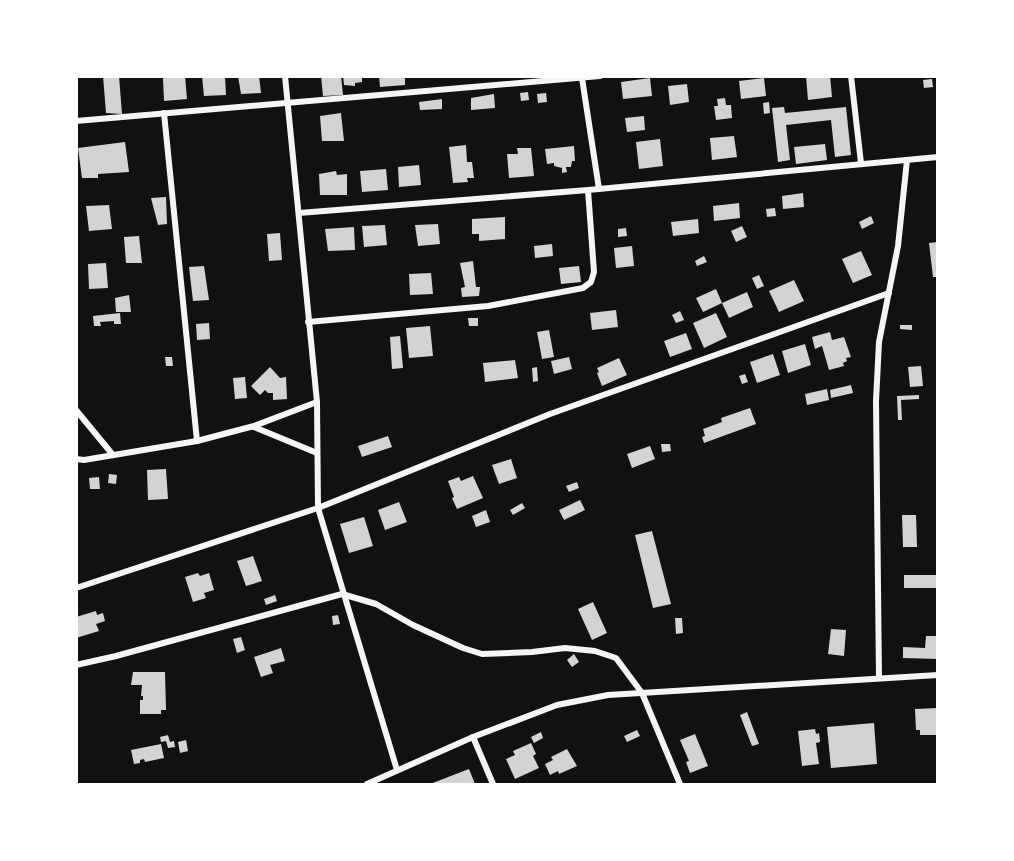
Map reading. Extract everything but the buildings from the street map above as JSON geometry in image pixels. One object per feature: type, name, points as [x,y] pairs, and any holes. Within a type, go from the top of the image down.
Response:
[{"type":"street","points":[[285,76],[317,402],[318,508],[342,594],[397,770]]},
{"type":"street","points":[[76,121],[600,76]]},
{"type":"street","points":[[851,76],[861,164]]},
{"type":"street","points":[[582,78],[599,189]]},
{"type":"street","points":[[164,113],[196,441]]},
{"type":"street","points":[[299,213],[588,190],[938,157]]},
{"type":"street","points":[[879,678],[876,401],[879,342],[898,246],[907,160]]},
{"type":"street","points":[[308,322],[488,306],[583,288],[591,282],[594,272],[588,190]]},
{"type":"street","points":[[76,588],[318,508],[550,414],[890,293]]},
{"type":"street","points":[[76,459],[84,460],[196,441],[254,426],[317,402]]},
{"type":"street","points":[[76,410],[113,455]]},
{"type":"street","points":[[254,426],[317,453]]},
{"type":"street","points":[[76,665],[342,594],[376,604],[413,625],[463,648],[482,654],[565,648],[595,651],[616,658],[642,693],[680,784]]},
{"type":"street","points":[[368,784],[473,737],[557,705],[608,695],[938,675]]},
{"type":"street","points":[[473,737],[493,784]]}]
